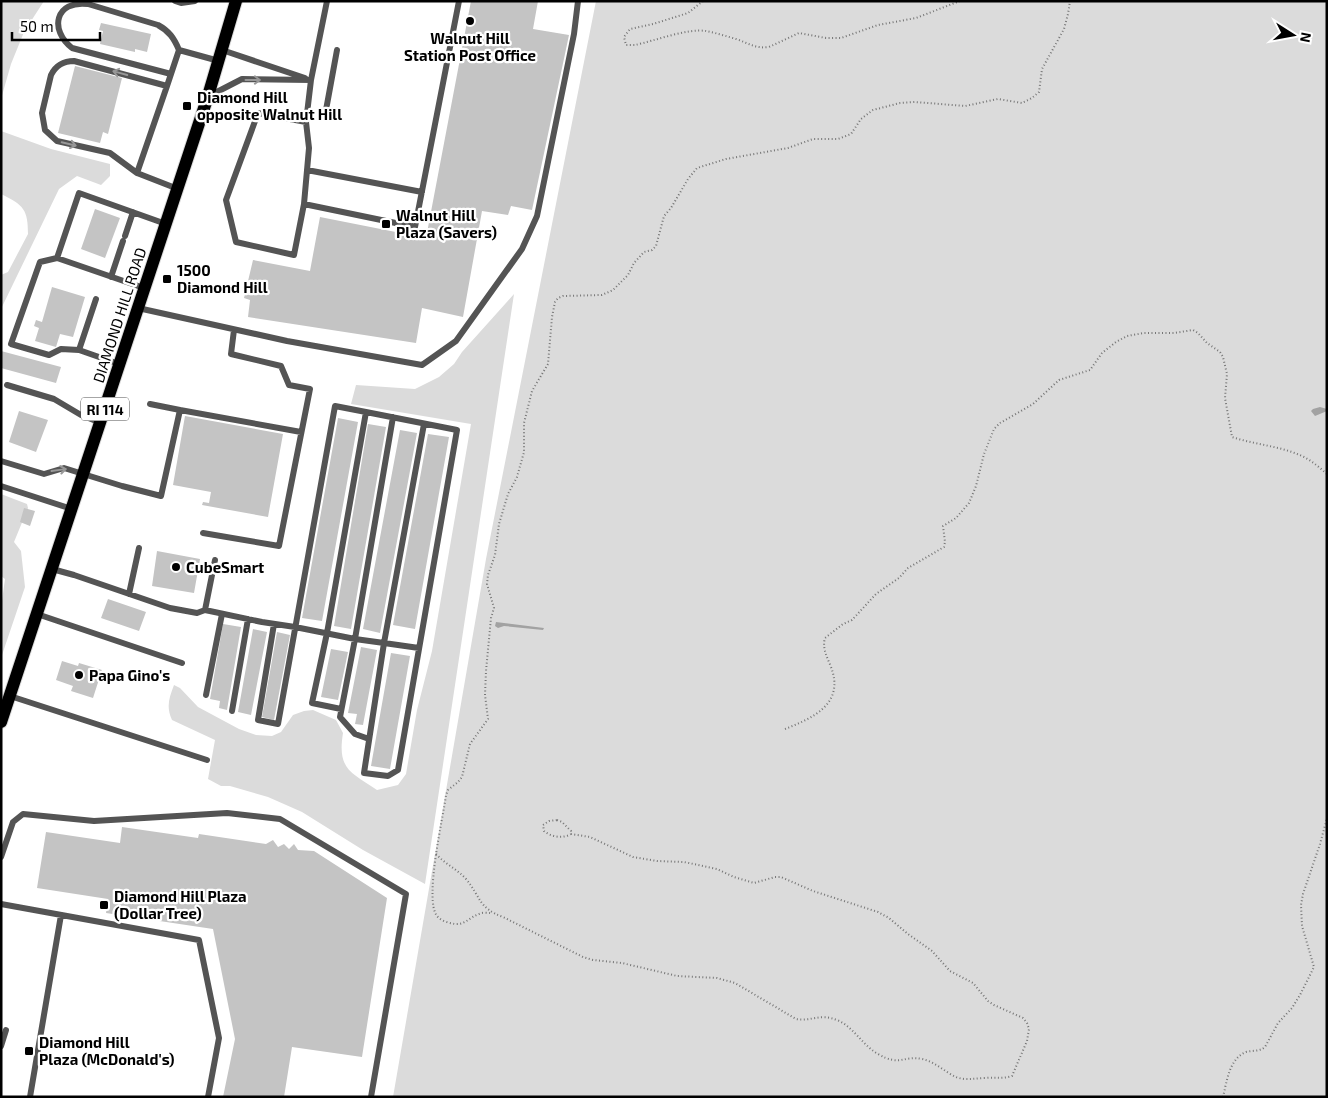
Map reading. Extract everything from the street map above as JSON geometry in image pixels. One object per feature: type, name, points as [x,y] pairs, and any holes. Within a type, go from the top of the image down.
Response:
[{"type":"main road","name":"DIAMOND HILL ROAD","points":[[1,722],[178,189],[236,1]]},
{"type":"lane","points":[[176,1],[181,3],[195,2]]},
{"type":"lane","points":[[306,122],[258,114],[226,200],[236,242],[294,255],[304,204],[309,148],[306,122],[311,80],[328,1]]},
{"type":"lane","points":[[304,204],[415,227],[459,1]]},
{"type":"lane","points":[[138,308],[287,341],[422,365],[456,341],[522,249],[537,216],[574,34],[578,1]]},
{"type":"lane","points":[[137,173],[167,86],[171,74],[179,50],[168,30],[158,24],[88,4],[77,2],[70,4],[60,16],[58,25],[60,34],[64,42],[72,48],[171,74]]},
{"type":"lane","points":[[179,50],[220,56],[311,80]]},
{"type":"lane","points":[[326,110],[337,50]]},
{"type":"lane","points":[[167,86],[74,61],[67,61],[60,64],[51,74],[42,113],[45,130],[57,141],[110,154],[137,173],[178,189]]},
{"type":"lane","points":[[208,96],[242,79],[311,80]]},
{"type":"lane","points":[[307,170],[422,192]]},
{"type":"lane","points":[[57,258],[79,193],[166,224]]},
{"type":"lane","points":[[111,277],[133,212]]},
{"type":"lane","points":[[120,364],[79,350],[61,349],[49,355],[11,344],[40,262],[57,258],[144,288]]},
{"type":"lane","points":[[79,350],[96,300]]},
{"type":"lane","points":[[203,533],[279,546],[310,389],[289,385],[281,366],[231,354],[234,330]]},
{"type":"lane","points":[[7,385],[54,399],[81,415],[101,422]]},
{"type":"lane","points":[[150,404],[301,432]]},
{"type":"lane","points":[[274,624],[258,720],[278,724],[335,406],[457,430],[398,770],[388,776],[364,772],[384,643],[424,424]]},
{"type":"lane","points":[[1,461],[44,474],[64,468],[161,496],[180,410]]},
{"type":"lane","points":[[341,709],[312,703],[327,633],[366,412]]},
{"type":"lane","points":[[369,738],[355,734],[340,717],[393,417]]},
{"type":"lane","points":[[1,486],[72,509]]},
{"type":"lane","points":[[129,594],[139,548]]},
{"type":"lane","points":[[205,610],[215,560]]},
{"type":"lane","points":[[52,569],[170,608],[197,613],[205,610],[355,639],[419,648]]},
{"type":"lane","points":[[37,614],[182,663]]},
{"type":"lane","points":[[206,695],[222,614]]},
{"type":"lane","points":[[232,711],[248,619]]},
{"type":"lane","points":[[10,696],[207,760]]},
{"type":"lane","points":[[1,857],[13,822],[23,814],[94,821],[227,813],[280,819],[406,894],[371,1097]]},
{"type":"lane","points":[[1,904],[199,940],[219,1038],[208,1097]]},
{"type":"lane","points":[[30,1097],[61,915]]},
{"type":"lane","points":[[1,1046],[6,1030]]},
{"type":"path","points":[[703,1],[688,13],[654,24],[630,29],[624,37],[626,45],[635,46],[692,31],[705,31],[738,40],[756,48],[769,47],[798,33],[826,38],[841,38],[878,25],[916,18],[960,1]]},
{"type":"path","points":[[571,834],[572,831],[557,820],[549,821],[543,826],[544,831],[554,836],[566,837],[571,834],[590,837],[633,857],[657,861],[684,862],[717,869],[734,877],[754,882],[782,877],[813,892],[878,912],[890,918],[932,951],[950,971],[973,984],[994,1005],[1023,1018],[1027,1022],[1029,1029],[1027,1041],[1012,1076],[1001,1079],[968,1080],[956,1077],[924,1059],[889,1060],[864,1045],[850,1028],[838,1021],[824,1016],[801,1020],[796,1019],[735,983],[717,978],[676,976],[622,963],[593,960],[554,944],[503,917],[490,913],[479,913],[466,922],[457,924],[440,919],[433,907],[432,892],[446,795],[448,790],[462,776],[470,744],[488,719],[485,695],[486,670],[491,618],[494,608],[487,584],[488,575],[496,555],[499,524],[524,452],[524,424],[532,391],[548,364],[555,302],[563,296],[602,295],[613,290],[628,276],[634,264],[644,252],[652,250],[656,246],[664,216],[697,168],[726,159],[788,148],[813,139],[838,138],[851,134],[861,119],[873,110],[900,103],[916,102],[964,106],[992,99],[1022,103],[1032,98],[1039,92],[1042,69],[1064,29],[1070,1]]},
{"type":"path","points":[[785,729],[809,720],[824,709],[828,703],[834,680],[824,648],[825,638],[843,624],[852,620],[876,594],[899,578],[908,568],[944,547],[943,526],[962,513],[969,503],[994,428],[1033,404],[1060,380],[1090,370],[1102,354],[1126,336],[1144,333],[1174,333],[1188,330],[1198,333],[1207,343],[1220,352],[1223,357],[1227,374],[1225,398],[1232,437],[1247,442],[1280,448],[1305,458],[1327,474]]},
{"type":"path","points":[[1224,1097],[1232,1065],[1243,1054],[1262,1050],[1265,1047],[1278,1023],[1292,1008],[1300,995],[1314,967],[1302,926],[1301,905],[1327,818]]},
{"type":"path","points":[[436,854],[444,862],[455,868],[466,880],[484,908],[490,913]]},
{"type":"shaded area","points":[[1,1],[44,1],[24,32],[11,64],[1,99]]},
{"type":"shaded area","points":[[596,1],[1327,1],[1327,1097],[393,1097],[486,559]]},
{"type":"shaded area","points":[[1,131],[51,149],[110,164],[110,176],[101,185],[77,176],[59,189],[1,309],[1,275],[8,272],[28,234],[26,214],[23,209],[20,205],[1,194]]},
{"type":"shaded area","points":[[514,294],[425,884],[363,850],[302,812],[268,797],[230,786],[221,786],[208,779],[215,740],[172,720],[169,702],[174,685],[180,688],[198,707],[239,729],[256,735],[272,736],[281,732],[293,715],[313,710],[336,720],[343,733],[342,755],[344,763],[353,774],[377,790],[398,785],[406,774],[417,710],[432,651],[471,424],[351,404],[356,385],[415,389],[439,377],[454,364],[462,352]]},
{"type":"shaded area","points":[[1320,407],[1327,409],[1327,411],[1315,416],[1311,411]]},
{"type":"shaded area","points":[[1,494],[27,504],[28,508],[14,542],[21,551],[25,587],[1,658],[1,608],[5,579],[1,576]]},
{"type":"shaded area","points":[[496,622],[544,628],[543,630],[504,626],[498,628],[495,626]]},
{"type":"building","points":[[471,1],[538,1],[533,29],[569,35],[532,210],[511,206],[508,215],[482,211],[463,317],[422,308],[416,343],[248,317],[250,300],[244,298],[253,260],[310,271],[320,217],[426,238]]},
{"type":"building","points":[[101,23],[151,34],[147,52],[135,49],[135,52],[100,44],[103,31],[99,30]]},
{"type":"building","points":[[75,66],[122,78],[108,134],[103,132],[100,143],[58,133]]},
{"type":"building","points":[[95,209],[120,218],[105,258],[81,249]]},
{"type":"building","points":[[52,287],[85,297],[73,337],[60,334],[56,347],[35,341],[39,328],[34,326],[36,320],[42,322]]},
{"type":"building","points":[[1,351],[61,367],[56,383],[1,368]]},
{"type":"building","points":[[19,411],[48,420],[36,452],[9,442]]},
{"type":"building","points":[[185,416],[283,434],[268,517],[202,505],[203,502],[209,503],[211,492],[173,485]]},
{"type":"building","points":[[338,418],[358,422],[322,621],[302,618]]},
{"type":"building","points":[[368,424],[386,427],[351,629],[334,626]]},
{"type":"building","points":[[400,430],[417,433],[380,633],[363,629]]},
{"type":"building","points":[[428,434],[449,437],[415,629],[393,625]]},
{"type":"building","points":[[24,508],[35,511],[30,526],[20,522]]},
{"type":"building","name":"CubeSmart","points":[[157,551],[200,559],[194,593],[152,586]]},
{"type":"building","points":[[108,599],[146,612],[139,631],[101,618]]},
{"type":"building","points":[[223,624],[241,627],[227,710],[219,708],[220,701],[210,699]]},
{"type":"building","points":[[253,629],[267,632],[251,715],[238,712]]},
{"type":"building","points":[[277,632],[290,635],[274,720],[262,717]]},
{"type":"building","points":[[361,647],[377,650],[363,725],[355,724],[357,714],[348,713]]},
{"type":"building","points":[[331,649],[348,652],[338,700],[321,697]]},
{"type":"building","points":[[391,653],[410,656],[390,769],[371,766]]},
{"type":"building","name":"Papa Gino's","points":[[62,661],[78,666],[79,663],[102,670],[93,698],[71,691],[73,686],[56,680]]},
{"type":"building","points":[[122,827],[198,838],[199,834],[266,844],[273,840],[278,847],[284,844],[289,849],[294,844],[298,850],[314,851],[387,898],[362,1057],[292,1047],[284,1097],[223,1097],[235,1039],[213,929],[106,913],[108,899],[37,888],[46,832],[120,843]]},
{"type":"place","name":"Walnut Hill Station Post Office","points":[[470,21]]},
{"type":"place","name":"Diamond Hill opposite Walnut Hill","points":[[187,106]]},
{"type":"place","name":"Walnut Hill Plaza (Savers)","points":[[386,224]]},
{"type":"place","name":"1500 Diamond Hill","points":[[167,279]]},
{"type":"place","name":"CubeSmart","points":[[176,567]]},
{"type":"place","name":"Papa Gino's","points":[[79,675]]},
{"type":"place","name":"Diamond Hill Plaza (Dollar Tree)","points":[[104,905]]},
{"type":"place","name":"Diamond Hill Plaza (McDonald's)","points":[[29,1051]]}]
